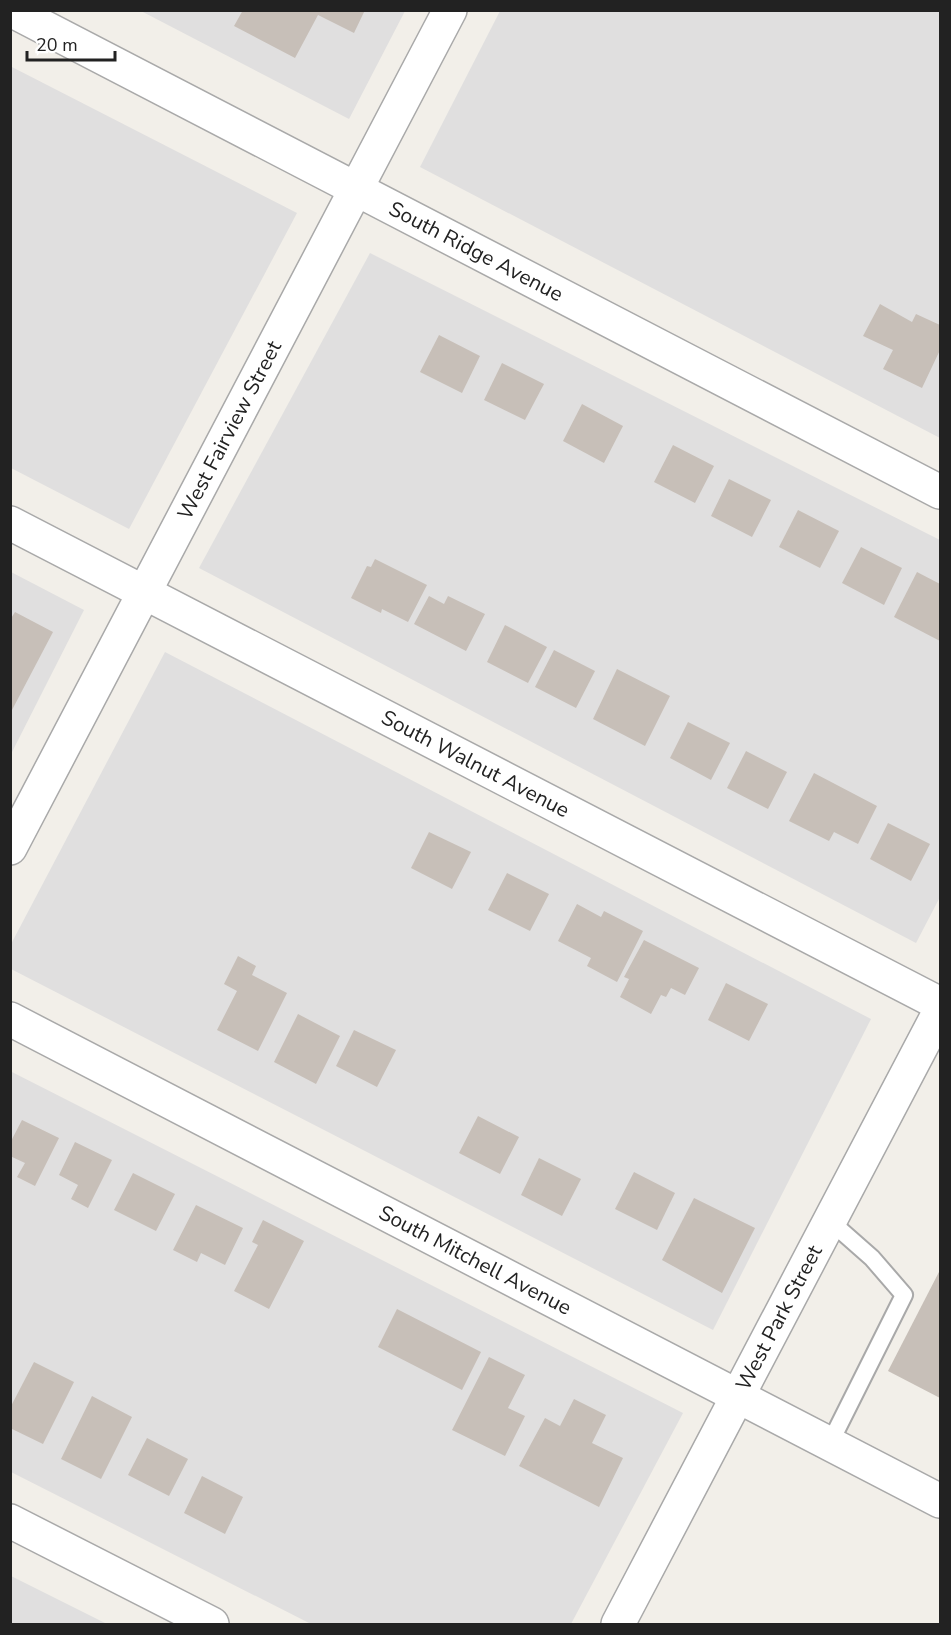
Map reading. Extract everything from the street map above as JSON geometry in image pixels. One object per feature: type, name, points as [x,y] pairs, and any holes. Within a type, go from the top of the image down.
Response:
[{"type":"street","name":"South Ridge Avenue","points":[[11,10],[940,492]]},
{"type":"street","name":"West Fairview Street","points":[[10,848],[357,191],[450,10]]},
{"type":"street","name":"South Walnut Avenue","points":[[10,523],[940,1004]]},
{"type":"street","name":"West Park Street","points":[[618,1624],[940,1011]]},
{"type":"street","name":"South Mitchell Avenue","points":[[10,1019],[940,1501]]},
{"type":"street","points":[[10,1521],[212,1624]]},
{"type":"lane","points":[[830,1221],[872,1258],[904,1295],[830,1443]]},
{"type":"shaded area","points":[[141,11],[405,11],[349,119]]},
{"type":"shaded area","points":[[500,11],[940,11],[940,438],[420,167]]},
{"type":"shaded area","points":[[10,66],[297,213],[129,529],[11,468]]},
{"type":"shaded area","points":[[370,253],[940,540],[940,897],[916,943],[199,568]]},
{"type":"shaded area","points":[[11,572],[84,610],[11,754]]},
{"type":"shaded area","points":[[165,652],[871,1019],[713,1330],[11,969],[10,946]]},
{"type":"shaded area","points":[[10,1071],[683,1413],[571,1624],[311,1624],[11,1472]]},
{"type":"shaded area","points":[[11,1576],[107,1624],[11,1624]]},
{"type":"building","points":[[243,10],[365,10],[354,33],[318,15],[295,58],[234,26]]},
{"type":"building","points":[[880,304],[912,322],[916,314],[940,325],[940,350],[922,388],[883,369],[893,350],[863,336]]},
{"type":"building","points":[[439,335],[480,356],[462,393],[420,372]]},
{"type":"building","points":[[502,363],[544,384],[525,420],[484,400]]},
{"type":"building","points":[[582,404],[623,426],[604,463],[563,441]]},
{"type":"building","points":[[673,445],[714,466],[695,503],[654,482]]},
{"type":"building","points":[[729,479],[771,500],[752,537],[711,516]]},
{"type":"building","points":[[798,510],[839,531],[820,568],[779,547]]},
{"type":"building","points":[[861,547],[902,568],[884,605],[842,583]]},
{"type":"building","points":[[375,559],[427,585],[408,622],[382,609],[381,613],[351,598],[367,566],[371,567]]},
{"type":"building","points":[[917,572],[940,584],[940,641],[894,617]]},
{"type":"building","points":[[429,596],[444,604],[448,596],[485,614],[466,651],[414,624]]},
{"type":"building","points":[[15,612],[53,632],[12,710],[10,709],[10,620]]},
{"type":"building","points":[[505,625],[547,647],[528,683],[487,662]]},
{"type":"building","points":[[554,650],[595,671],[576,708],[535,687]]},
{"type":"building","points":[[617,669],[670,696],[645,746],[593,719]]},
{"type":"building","points":[[688,722],[730,743],[711,780],[670,758]]},
{"type":"building","points":[[746,751],[787,772],[768,809],[727,788]]},
{"type":"building","points":[[814,773],[877,806],[858,844],[834,832],[829,841],[789,821]]},
{"type":"building","points":[[888,823],[930,844],[911,881],[870,859]]},
{"type":"building","points":[[429,832],[471,852],[452,889],[411,868]]},
{"type":"building","points":[[507,873],[549,894],[530,931],[488,910]]},
{"type":"building","points":[[577,904],[601,917],[604,911],[643,931],[617,982],[587,966],[591,958],[558,941]]},
{"type":"building","points":[[644,940],[699,968],[685,995],[671,988],[666,997],[661,995],[651,1014],[620,997],[629,979],[624,977]]},
{"type":"building","points":[[238,956],[256,966],[252,975],[287,993],[258,1051],[217,1030],[237,991],[224,984]]},
{"type":"building","points":[[726,983],[768,1004],[749,1041],[708,1020]]},
{"type":"building","points":[[298,1014],[340,1036],[316,1084],[274,1062]]},
{"type":"building","points":[[354,1030],[396,1050],[377,1087],[336,1066]]},
{"type":"building","points":[[478,1116],[519,1137],[500,1174],[459,1153]]},
{"type":"building","points":[[22,1120],[59,1138],[35,1186],[17,1177],[25,1163],[10,1156],[10,1143]]},
{"type":"building","points":[[75,1142],[112,1160],[88,1208],[71,1199],[78,1185],[59,1175]]},
{"type":"building","points":[[539,1158],[581,1179],[562,1216],[521,1195]]},
{"type":"building","points":[[634,1172],[675,1193],[657,1230],[615,1209]]},
{"type":"building","points":[[133,1173],[175,1194],[156,1231],[114,1210]]},
{"type":"building","points":[[694,1198],[755,1228],[722,1293],[662,1260]]},
{"type":"building","points":[[196,1205],[243,1228],[225,1265],[201,1253],[197,1262],[173,1250]]},
{"type":"building","points":[[263,1220],[304,1241],[269,1309],[234,1291],[258,1245],[252,1242]]},
{"type":"building","points":[[940,1270],[940,1398],[888,1371]]},
{"type":"building","points":[[397,1309],[481,1352],[462,1390],[378,1347]]},
{"type":"building","points":[[489,1357],[525,1375],[508,1408],[525,1416],[505,1456],[452,1430]]},
{"type":"building","points":[[34,1362],[74,1382],[43,1444],[10,1428],[10,1408]]},
{"type":"building","points":[[92,1396],[132,1417],[101,1479],[61,1459]]},
{"type":"building","points":[[574,1399],[606,1415],[592,1443],[623,1458],[599,1507],[519,1466],[545,1418],[560,1426]]},
{"type":"building","points":[[147,1438],[188,1459],[169,1496],[128,1475]]},
{"type":"building","points":[[202,1476],[243,1497],[225,1534],[184,1513]]}]
